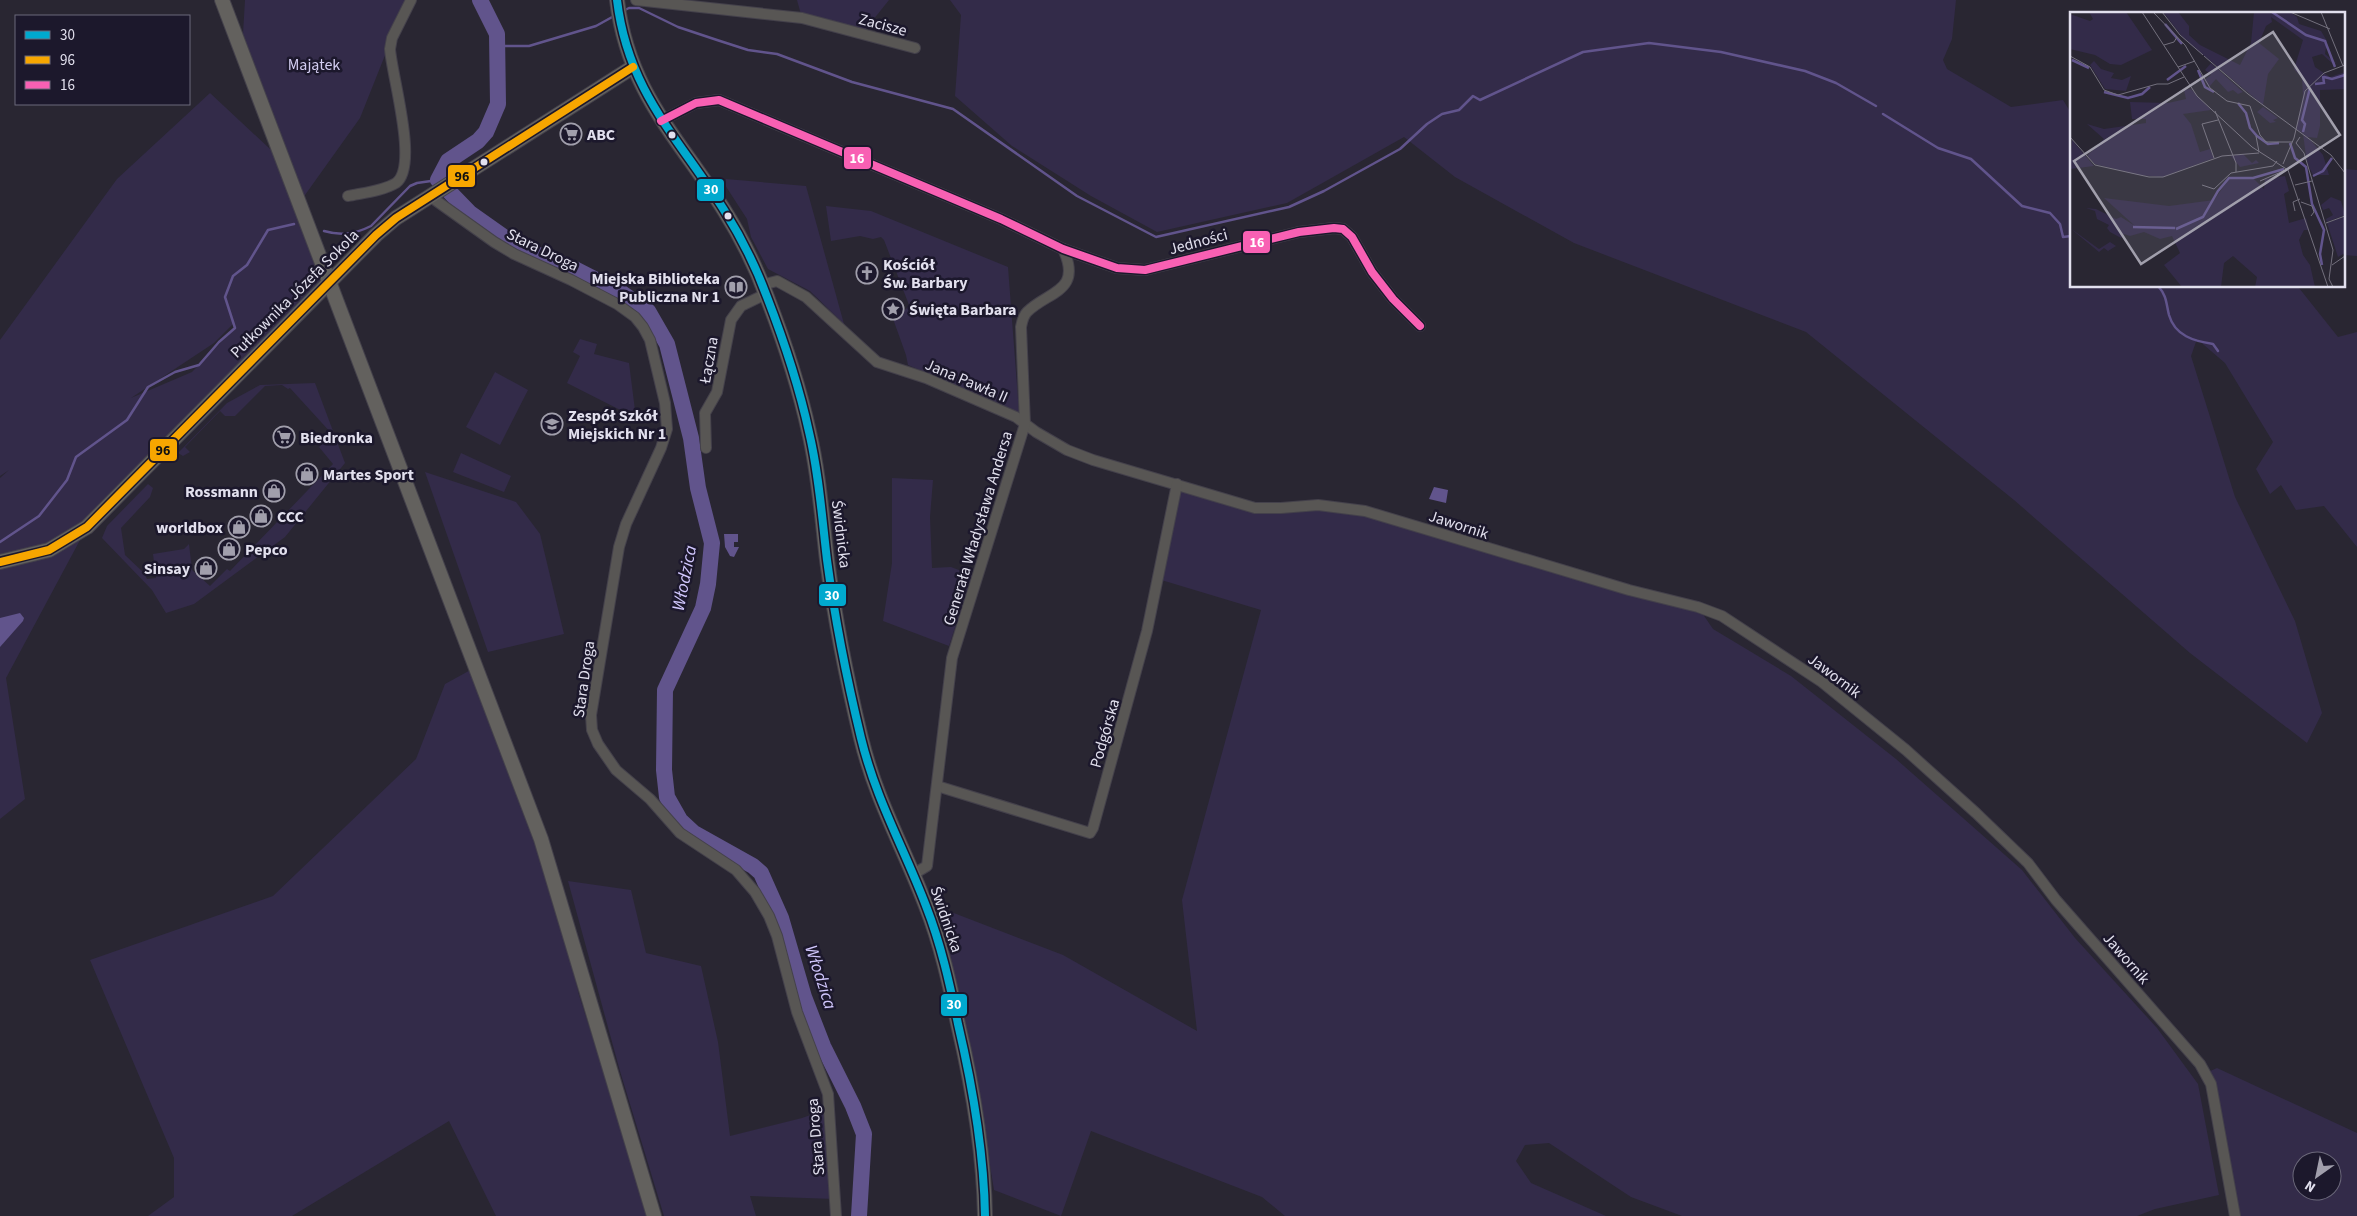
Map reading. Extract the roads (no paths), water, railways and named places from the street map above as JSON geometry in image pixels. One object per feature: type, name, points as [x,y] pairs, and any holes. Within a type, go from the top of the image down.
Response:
[{"type":"street","points":[[222,0],[541,839],[654,1216]]},
{"type":"street","points":[[348,196],[390,185],[401,177],[405,170],[406,148],[390,49],[392,38],[411,0]]},
{"type":"street","name":"Zacisze","points":[[636,0],[802,18],[915,48]]},
{"type":"street","name":"Świdnicka","points":[[618,10],[633,67],[661,121],[725,212],[764,289],[796,378],[810,434],[835,614],[861,739],[875,788],[936,935],[966,1058],[980,1138],[985,1216]]},
{"type":"street","name":"Pułkownika Józefa Sokola","points":[[0,562],[49,550],[87,527],[396,218],[459,180],[633,67]]},
{"type":"street","points":[[661,121],[696,103],[720,100],[1001,219],[1063,249]]},
{"type":"street","name":"Stara Droga","points":[[435,194],[507,250],[617,304],[635,317],[650,340],[665,403],[666,437],[626,524],[620,547],[591,715],[592,730],[598,744],[616,770],[650,799],[680,833],[736,870],[755,892],[769,916],[777,936],[794,1004],[828,1094],[836,1216]]},
{"type":"street","name":"Jedności","points":[[1063,249],[1117,268],[1145,270],[1299,232],[1334,228],[1343,229],[1352,237],[1372,272],[1393,299],[1420,326]]},
{"type":"street","name":"Generała Władysława Andersa","points":[[912,875],[927,866],[952,658],[1025,424],[1021,327],[1026,313],[1063,288],[1067,280],[1068,267],[1063,249]]},
{"type":"street","name":"Jana Pawła II","points":[[764,289],[770,281],[777,281],[806,297],[877,362],[926,378],[1016,417],[1067,450],[1093,460],[1177,484]]},
{"type":"street","name":"Łączna","points":[[706,448],[705,413],[718,392],[731,320],[741,306],[764,289]]},
{"type":"street","name":"Podgórska","points":[[937,786],[1090,833],[1124,720],[1147,631],[1177,484]]},
{"type":"street","name":"Jawornik","points":[[1177,484],[1255,508],[1318,505],[1365,511],[1629,590],[1698,607],[1722,616],[1822,682],[1906,750],[2028,863],[2056,900],[2200,1064],[2211,1084],[2235,1216]]},
{"type":"waterway","name":"Włodzica","points":[[480,0],[497,34],[498,104],[486,132],[478,141],[448,161],[438,180],[470,213],[518,247],[575,269],[622,293],[648,311],[667,344],[691,438],[698,488],[712,543],[708,584],[703,608],[665,690],[664,770],[667,797],[680,820],[694,833],[753,866],[761,873],[781,918],[804,997],[823,1046],[853,1106],[864,1134],[859,1216]]},
{"type":"waterway","points":[[623,11],[629,8],[639,8],[678,27],[748,50],[777,54],[852,82],[953,109],[1077,196],[1156,237],[1289,207],[1324,191],[1400,149],[1427,124],[1442,114],[1459,110],[1473,96],[1480,100],[1583,52],[1649,43],[1721,52],[1805,71],[1836,83],[1876,106]]},
{"type":"waterway","points":[[499,46],[529,46],[596,26],[614,16]]},
{"type":"waterway","points":[[1883,114],[1938,148],[1971,159],[2022,206],[2050,213],[2060,224],[2063,237],[2070,236]]},
{"type":"waterway","points":[[324,231],[342,234],[365,229],[371,226],[410,186],[438,180]]},
{"type":"waterway","points":[[0,542],[39,516],[67,480],[76,457],[127,420],[148,387],[175,372],[199,365],[219,342],[235,328],[225,297],[233,276],[247,265],[268,230],[294,224]]},
{"type":"waterway","points":[[2160,288],[2165,296],[2169,315],[2176,328],[2192,339],[2213,344],[2218,351]]},
{"type":"place","name":"ABC","points":[[571,134]]},
{"type":"place","name":"Kościół Św. Barbary","points":[[867,273]]},
{"type":"place","name":"Miejska Biblioteka Publiczna Nr 1","points":[[736,287]]},
{"type":"place","name":"Święta Barbara","points":[[893,309]]},
{"type":"place","name":"Zespół Szkół Miejskich Nr 1","points":[[552,424]]},
{"type":"place","name":"Biedronka","points":[[284,437]]},
{"type":"place","name":"Martes Sport","points":[[307,474]]},
{"type":"place","name":"Rossmann","points":[[274,491]]},
{"type":"place","name":"CCC","points":[[261,516]]},
{"type":"place","name":"worldbox","points":[[239,527]]},
{"type":"place","name":"Pepco","points":[[229,549]]},
{"type":"place","name":"Sinsay","points":[[206,568]]},
{"type":"park label","name":"Majątek","points":[[314,64]]}]
